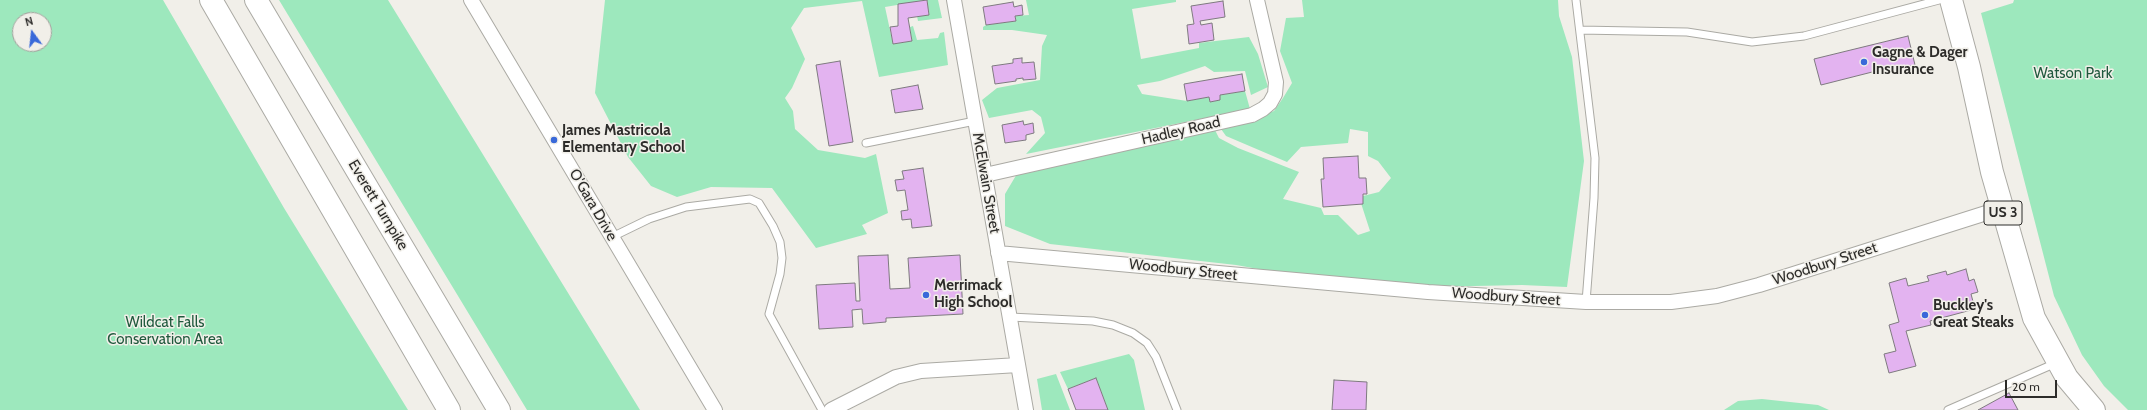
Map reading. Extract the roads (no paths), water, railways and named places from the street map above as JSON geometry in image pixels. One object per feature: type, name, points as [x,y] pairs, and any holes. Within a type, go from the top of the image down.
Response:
[{"type":"main road","points":[[211,0],[449,410]]},
{"type":"main road","name":"Everett Turnpike","points":[[256,0],[499,410]]},
{"type":"main road","name":"US 3","points":[[1951,0],[1969,67],[2002,208],[2034,318],[2067,378],[2092,410]]},
{"type":"street","name":"O'Gara Drive","points":[[471,0],[714,410]]},
{"type":"street","name":"McElwain Street","points":[[954,0],[1018,365]]},
{"type":"street","name":"Hadley Road","points":[[985,175],[1252,115],[1263,109],[1270,103],[1275,94],[1276,82],[1257,0]]},
{"type":"street","name":"Woodbury Street","points":[[998,252],[1350,285],[1586,302],[1671,302],[1717,296],[1759,285],[2002,208]]},
{"type":"street","points":[[831,410],[896,377],[922,371],[1018,365],[1026,410]]},
{"type":"lane","points":[[1576,0],[1595,158],[1594,198],[1586,302]]},
{"type":"lane","points":[[1580,30],[1687,32],[1752,42],[1804,36],[1939,0]]},
{"type":"lane","points":[[866,143],[975,121]]},
{"type":"lane","points":[[612,237],[649,219],[686,207],[750,199],[759,203],[773,226],[780,242],[782,258],[780,274],[769,314],[822,410]]},
{"type":"lane","points":[[1010,317],[1093,321],[1113,325],[1133,333],[1147,343],[1156,357],[1177,410]]},
{"type":"lane","points":[[1948,410],[2058,362]]},
{"type":"place","name":"Gagne & Dager Insurance","points":[[1864,62]]},
{"type":"place","name":"James Mastricola Elementary School","points":[[554,140]]},
{"type":"place","name":"Merrimack High School","points":[[926,295]]},
{"type":"place","name":"Buckley's Great Steaks","points":[[1925,315]]},
{"type":"park label","name":"Watson Park","points":[[2073,74]]},
{"type":"park label","name":"Wildcat Falls Conservation Area","points":[[165,332]]}]
